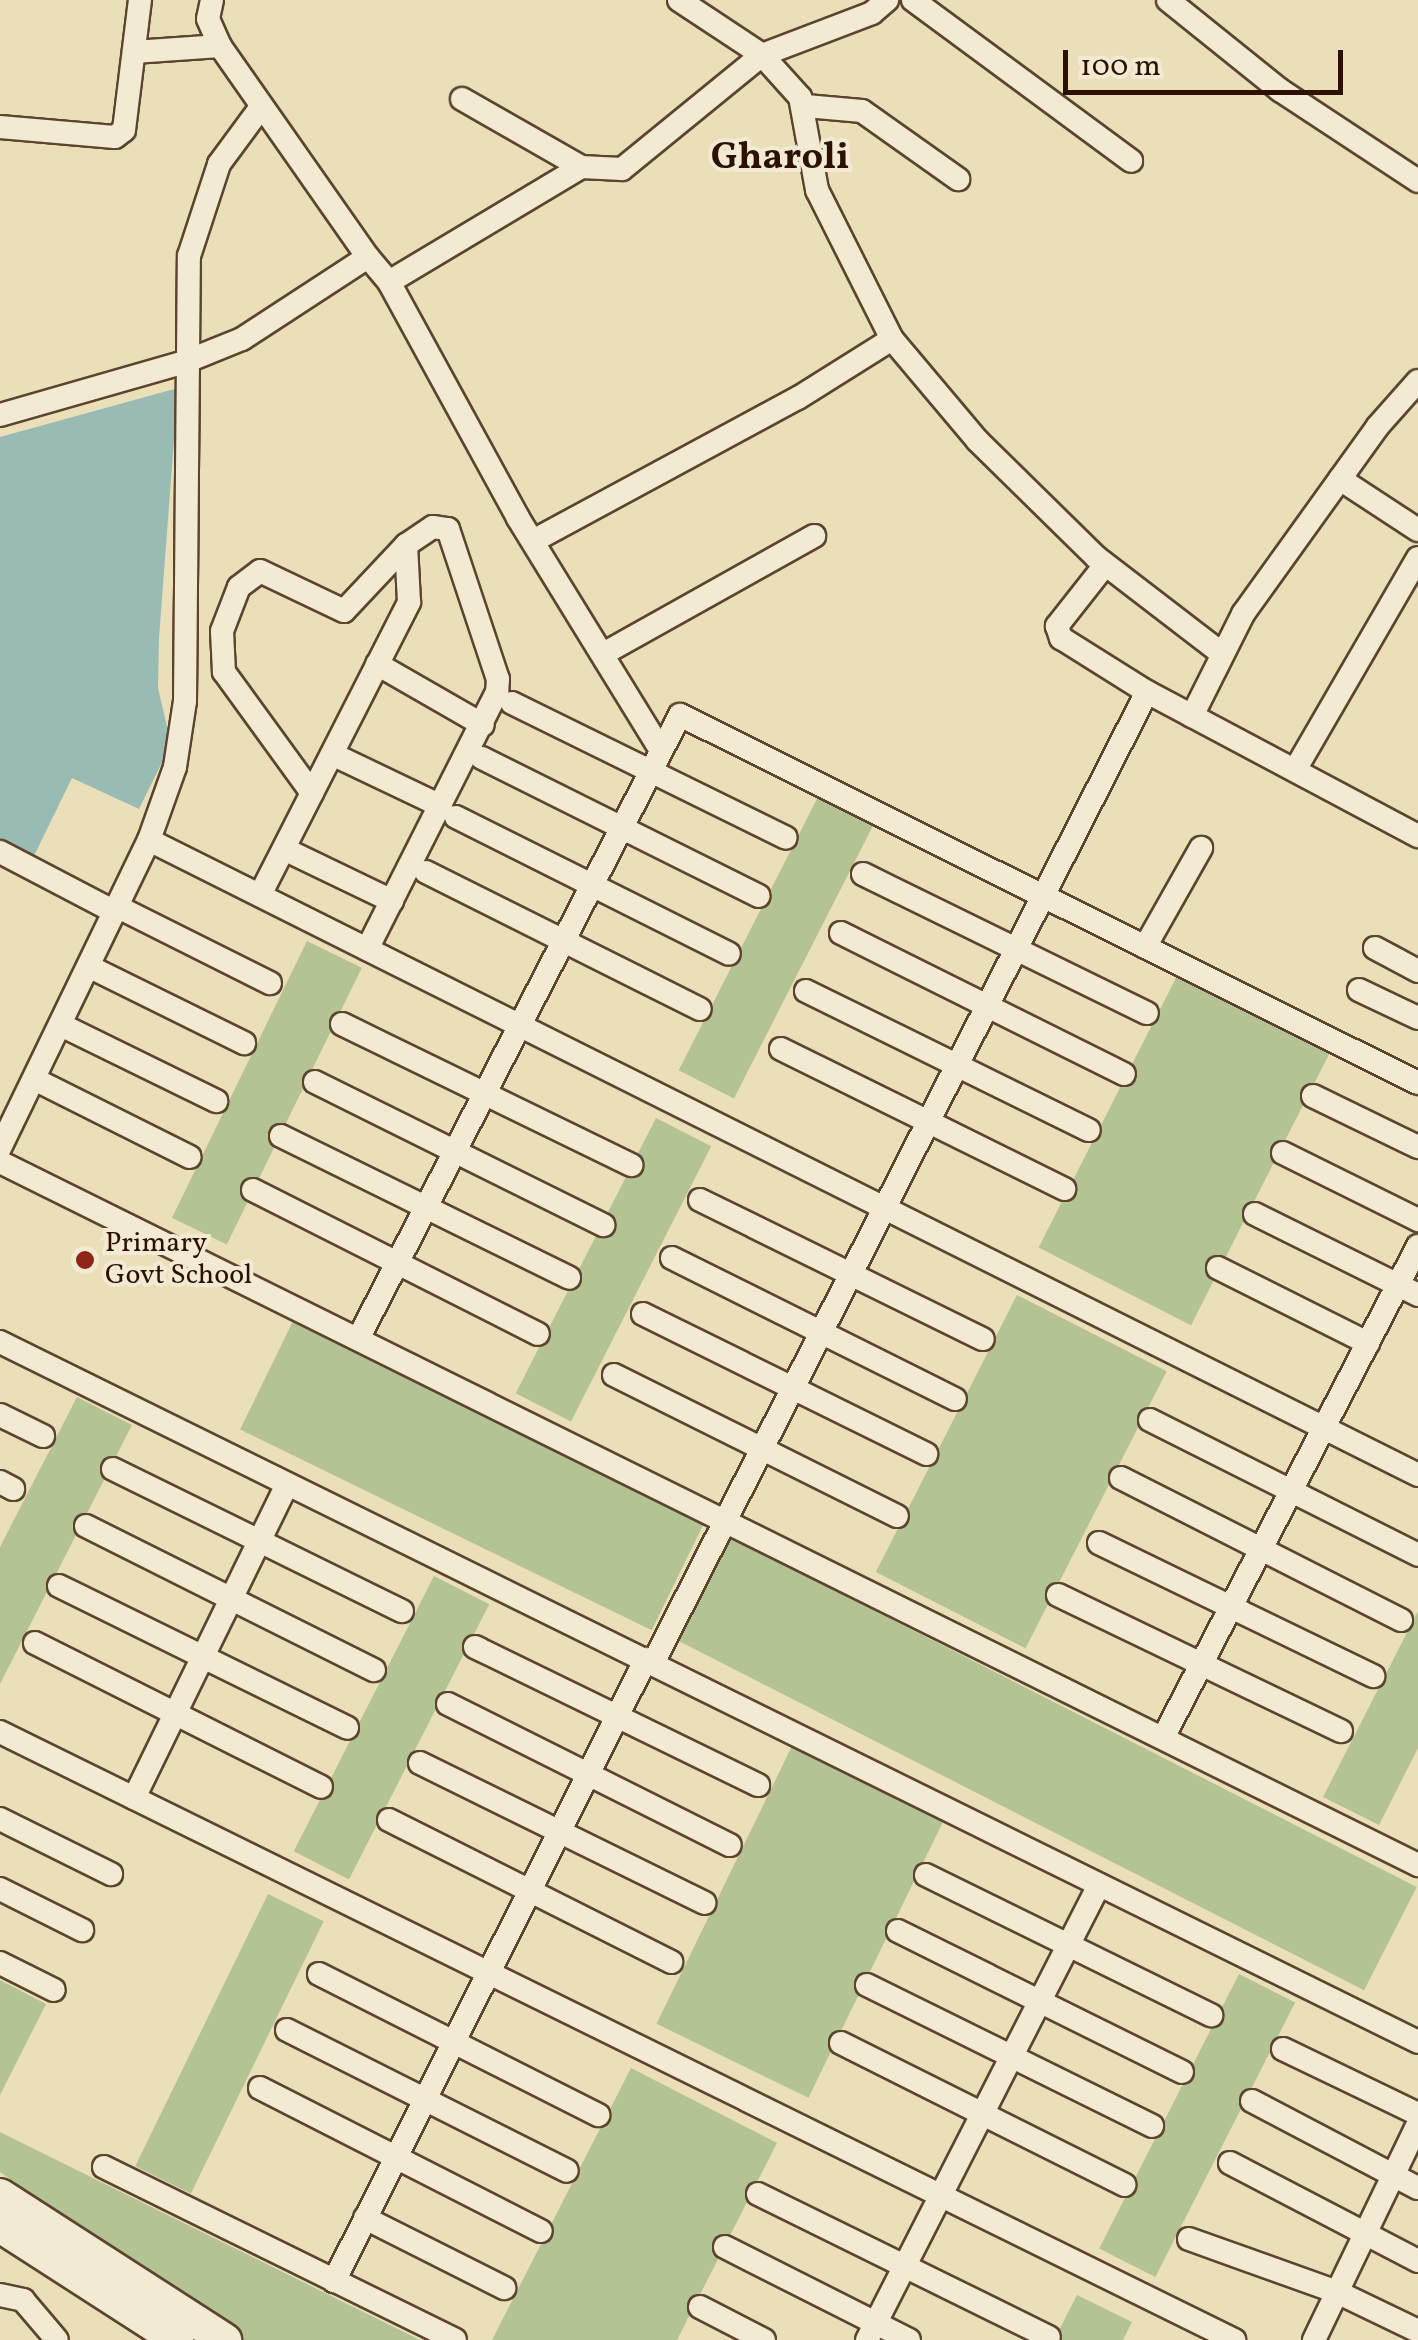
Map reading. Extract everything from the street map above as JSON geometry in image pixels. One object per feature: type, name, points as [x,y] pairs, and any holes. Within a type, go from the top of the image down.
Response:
[{"type":"street","points":[[0,127],[114,137],[128,117],[140,0]]},
{"type":"street","points":[[212,0],[208,19],[220,46],[389,282],[533,541],[658,746]]},
{"type":"street","points":[[679,0],[762,55],[806,106],[817,190],[892,339],[978,441],[1105,565],[1220,654]]},
{"type":"street","points":[[462,100],[581,167],[622,169],[762,55],[872,14],[886,0]]},
{"type":"street","points":[[913,0],[1131,161]]},
{"type":"street","points":[[1168,0],[1280,90],[1418,180]]},
{"type":"street","points":[[134,52],[220,46]]},
{"type":"street","points":[[806,106],[862,111],[958,179]]},
{"type":"street","points":[[0,1148],[149,840],[175,767],[185,701],[184,362],[194,225],[219,164],[261,107]]},
{"type":"street","points":[[389,282],[581,167]]},
{"type":"street","points":[[0,415],[184,362],[242,339],[368,257]]},
{"type":"street","points":[[533,541],[892,339]]},
{"type":"street","points":[[1192,716],[1220,654],[1340,480],[1418,381]]},
{"type":"street","points":[[1340,480],[1417,528]]},
{"type":"street","points":[[312,793],[224,672],[222,631],[239,587],[255,571],[344,611],[406,545],[433,527],[454,534],[498,678],[449,811],[366,949]]},
{"type":"street","points":[[604,654],[814,536]]},
{"type":"street","points":[[260,896],[411,595],[406,545]]},
{"type":"street","points":[[1295,770],[1418,558]]},
{"type":"street","points":[[1105,565],[1056,631],[1147,692],[1418,836]]},
{"type":"street","points":[[377,664],[483,724]]},
{"type":"street","points":[[334,2280],[618,1717],[724,1522],[1147,692]]},
{"type":"street","points":[[512,704],[786,838]]},
{"type":"street","points":[[358,1339],[646,769],[680,715],[1418,1083]]},
{"type":"street","points":[[332,754],[729,954]]},
{"type":"street","points":[[482,758],[759,896]]},
{"type":"street","points":[[149,840],[1418,1475]]},
{"type":"street","points":[[1145,947],[1202,848]]},
{"type":"street","points":[[284,849],[392,901]]},
{"type":"street","points":[[0,852],[270,983]]},
{"type":"street","points":[[426,872],[700,1008]]},
{"type":"street","points":[[863,874],[1146,1013]]},
{"type":"street","points":[[841,933],[1124,1074]]},
{"type":"street","points":[[1375,948],[1418,971]]},
{"type":"street","points":[[90,966],[244,1043]]},
{"type":"street","points":[[806,990],[1089,1130]]},
{"type":"street","points":[[1359,990],[1418,1018]]},
{"type":"street","points":[[342,1024],[632,1166]]},
{"type":"street","points":[[62,1025],[216,1101]]},
{"type":"street","points":[[781,1049],[1064,1189]]},
{"type":"street","points":[[34,1080],[190,1157]]},
{"type":"street","points":[[315,1082],[603,1225]]},
{"type":"street","points":[[1313,1096],[1418,1147]]},
{"type":"street","points":[[281,1136],[569,1278]]},
{"type":"street","points":[[1284,1153],[1418,1220]]},
{"type":"street","points":[[0,1162],[1418,1865]]},
{"type":"street","points":[[253,1190],[538,1334]]},
{"type":"street","points":[[700,1200],[984,1338]]},
{"type":"street","points":[[1254,1214],[1408,1290]]},
{"type":"street","points":[[1164,1736],[1368,1343],[1408,1290],[1418,1246]]},
{"type":"street","points":[[672,1258],[955,1399]]},
{"type":"street","points":[[1218,1268],[1368,1343]]},
{"type":"street","points":[[643,1314],[926,1454]]},
{"type":"street","points":[[0,1342],[1418,2042]]},
{"type":"street","points":[[614,1374],[896,1516]]},
{"type":"street","points":[[0,1415],[43,1436]]},
{"type":"street","points":[[1150,1420],[1418,1555]]},
{"type":"street","points":[[113,1469],[402,1611]]},
{"type":"street","points":[[1121,1478],[1401,1620]]},
{"type":"street","points":[[134,1798],[287,1484]]},
{"type":"street","points":[[86,1526],[374,1670]]},
{"type":"street","points":[[1099,1543],[1373,1676]]},
{"type":"street","points":[[59,1586],[347,1728]]},
{"type":"street","points":[[1058,1595],[1341,1730]]},
{"type":"street","points":[[35,1643],[320,1786]]},
{"type":"street","points":[[474,1647],[758,1785]]},
{"type":"street","points":[[448,1704],[730,1845]]},
{"type":"street","points":[[0,1732],[1234,2340]]},
{"type":"street","points":[[420,1763],[704,1903]]},
{"type":"street","points":[[0,1819],[111,1874]]},
{"type":"street","points":[[389,1820],[671,1962]]},
{"type":"street","points":[[926,1875],[1211,2014]]},
{"type":"street","points":[[872,2332],[1099,1885]]},
{"type":"street","points":[[0,1889],[82,1930]]},
{"type":"street","points":[[898,1931],[1182,2072]]},
{"type":"street","points":[[0,1963],[54,1990]]},
{"type":"street","points":[[319,1974],[598,2114]]},
{"type":"street","points":[[867,1985],[1152,2126]]},
{"type":"street","points":[[286,2030],[567,2172]]},
{"type":"street","points":[[840,2042],[1124,2185]]},
{"type":"street","points":[[1283,2050],[1418,2114]]},
{"type":"street","points":[[260,2088],[541,2230]]},
{"type":"street","points":[[1252,2101],[1418,2188]]},
{"type":"street","points":[[1314,2340],[1418,2124]]},
{"type":"street","points":[[1230,2163],[1418,2260]]},
{"type":"street","points":[[104,2168],[455,2340]]},
{"type":"street","points":[[758,2194],[1049,2337]]},
{"type":"street","points":[[0,2196],[225,2340]]},
{"type":"street","points":[[365,2218],[504,2288]]},
{"type":"street","points":[[0,2226],[177,2340]]},
{"type":"street","points":[[1189,2239],[1337,2292],[1418,2331]]},
{"type":"street","points":[[725,2247],[872,2332],[909,2340]]},
{"type":"street","points":[[0,2295],[23,2300],[58,2340]]},
{"type":"street","points":[[700,2307],[764,2340]]},
{"type":"green space","points":[[819,795],[874,823],[734,1098],[679,1070]]},
{"type":"green space","points":[[307,941],[362,968],[227,1245],[172,1218]]},
{"type":"green space","points":[[1178,974],[1330,1052],[1191,1325],[1039,1248]]},
{"type":"green space","points":[[656,1118],[711,1146],[571,1421],[516,1393]]},
{"type":"green space","points":[[1017,1295],[1167,1371],[1025,1648],[876,1572]]},
{"type":"green space","points":[[294,1319],[706,1520],[652,1630],[240,1430]]},
{"type":"green space","points":[[77,1397],[132,1425],[0,1684],[0,1547]]},
{"type":"green space","points":[[728,1536],[1417,1887],[1364,1990],[675,1639]]},
{"type":"green space","points":[[434,1576],[489,1604],[349,1879],[294,1851]]},
{"type":"green space","points":[[1418,1611],[1418,1748],[1379,1825],[1323,1797]]},
{"type":"green space","points":[[792,1746],[944,1820],[808,2098],[657,2024]]},
{"type":"green space","points":[[268,1894],[324,1921],[191,2194],[135,2166]]},
{"type":"green space","points":[[1239,1974],[1295,2003],[1155,2277],[1099,2248]]},
{"type":"green space","points":[[0,1980],[46,2004],[0,2095]]},
{"type":"green space","points":[[631,2068],[777,2143],[677,2340],[492,2340]]},
{"type":"green space","points":[[0,2132],[420,2340],[236,2340],[0,2172]]},
{"type":"green space","points":[[1077,2295],[1132,2322],[1123,2340],[1054,2340]]},
{"type":"water","points":[[178,388],[158,688],[171,744],[139,809],[72,778],[30,864],[0,848],[0,437]]},
{"type":"place","name":"Primary Govt School","points":[[85,1260]]},
{"type":"district","name":"Gharoli","points":[[780,159]]}]
